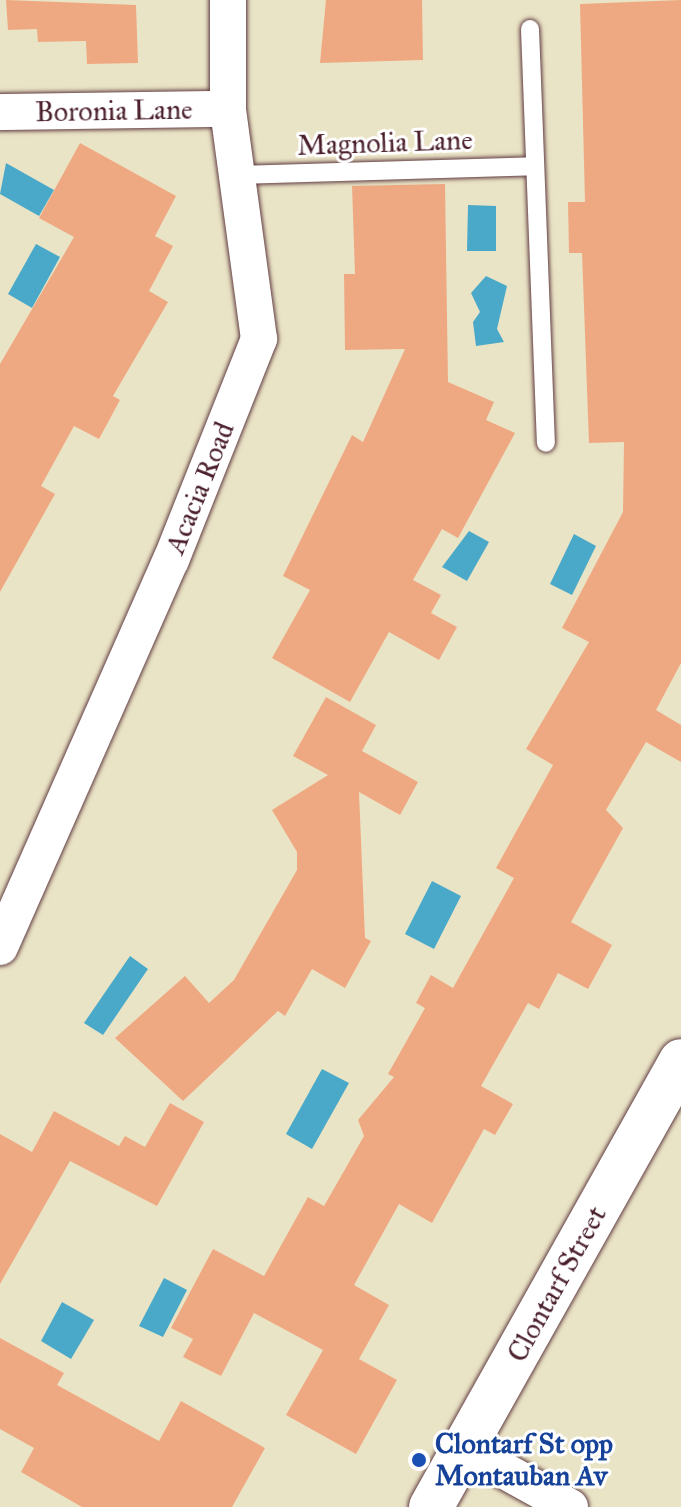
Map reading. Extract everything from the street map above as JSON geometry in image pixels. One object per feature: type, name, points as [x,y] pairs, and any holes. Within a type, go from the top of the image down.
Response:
[{"type":"main road","name":"Clontarf Street","points":[[431,1507],[681,1061]]},
{"type":"street","name":"Acacia Road","points":[[0,947],[165,575],[259,339],[228,109],[228,0]]},
{"type":"street","name":"Boronia Lane","points":[[0,112],[228,109]]},
{"type":"street","points":[[465,1449],[570,1507]]},
{"type":"lane","points":[[530,29],[546,443]]},
{"type":"lane","name":"Magnolia Lane","points":[[238,175],[534,166]]},
{"type":"water","points":[[6,163],[54,190],[39,216],[0,194]]},
{"type":"water","points":[[468,205],[496,206],[496,251],[467,251]]},
{"type":"water","points":[[36,244],[60,257],[32,308],[8,294]]},
{"type":"water","points":[[486,276],[507,286],[497,329],[504,342],[476,346],[473,322],[480,312],[471,293]]},
{"type":"water","points":[[469,531],[489,542],[467,581],[442,567]]},
{"type":"water","points":[[574,534],[596,546],[572,595],[550,584]]},
{"type":"water","points":[[432,881],[461,896],[434,949],[405,934]]},
{"type":"water","points":[[130,956],[148,969],[103,1035],[84,1023]]},
{"type":"water","points":[[322,1069],[349,1083],[312,1149],[286,1134]]},
{"type":"water","points":[[164,1278],[187,1290],[163,1337],[139,1326]]},
{"type":"water","points":[[62,1302],[94,1320],[71,1359],[41,1341]]},
{"type":"building","points":[[6,0],[136,5],[138,63],[87,64],[86,41],[38,42],[37,29],[8,30]]},
{"type":"building","points":[[326,0],[422,0],[423,60],[320,63]]},
{"type":"building","points":[[681,0],[681,663],[656,710],[681,725],[681,762],[646,742],[606,810],[623,828],[571,922],[612,945],[588,989],[558,973],[539,1009],[528,1003],[481,1086],[513,1104],[495,1135],[484,1129],[432,1223],[399,1204],[354,1285],[389,1305],[359,1359],[397,1380],[356,1454],[286,1415],[323,1350],[254,1313],[221,1376],[183,1357],[193,1339],[171,1328],[213,1249],[264,1276],[308,1197],[324,1206],[364,1136],[358,1120],[394,1077],[388,1074],[425,1008],[416,1003],[431,975],[453,988],[514,878],[496,868],[553,765],[526,749],[589,642],[562,628],[623,512],[624,442],[589,443],[582,253],[569,253],[568,202],[585,202],[580,4]]},
{"type":"building","points":[[80,143],[176,196],[155,236],[173,246],[149,291],[168,302],[113,396],[120,400],[99,439],[74,426],[41,486],[55,494],[0,592],[0,364],[74,237],[39,218]]},
{"type":"building","points":[[445,184],[448,382],[494,402],[486,420],[515,433],[458,538],[442,529],[413,580],[441,595],[431,613],[457,627],[439,660],[389,632],[350,702],[272,658],[310,590],[283,576],[352,435],[363,442],[405,349],[345,350],[344,274],[355,274],[352,186]]},
{"type":"building","points":[[326,697],[376,725],[362,751],[418,782],[400,815],[359,792],[365,938],[371,941],[345,988],[312,969],[285,1016],[278,1011],[183,1101],[115,1038],[185,976],[209,1003],[234,980],[297,870],[297,852],[272,810],[328,775],[293,756]]},
{"type":"building","points":[[170,1103],[204,1122],[157,1206],[70,1161],[0,1284],[0,1134],[32,1152],[54,1111],[119,1146],[125,1136],[145,1147]]},
{"type":"building","points":[[0,1338],[64,1373],[57,1385],[159,1441],[181,1401],[265,1448],[232,1507],[82,1507],[21,1472],[34,1448],[0,1429]]},
{"type":"place","name":"Clontarf St opp Montauban Av","points":[[419,1460]]}]
